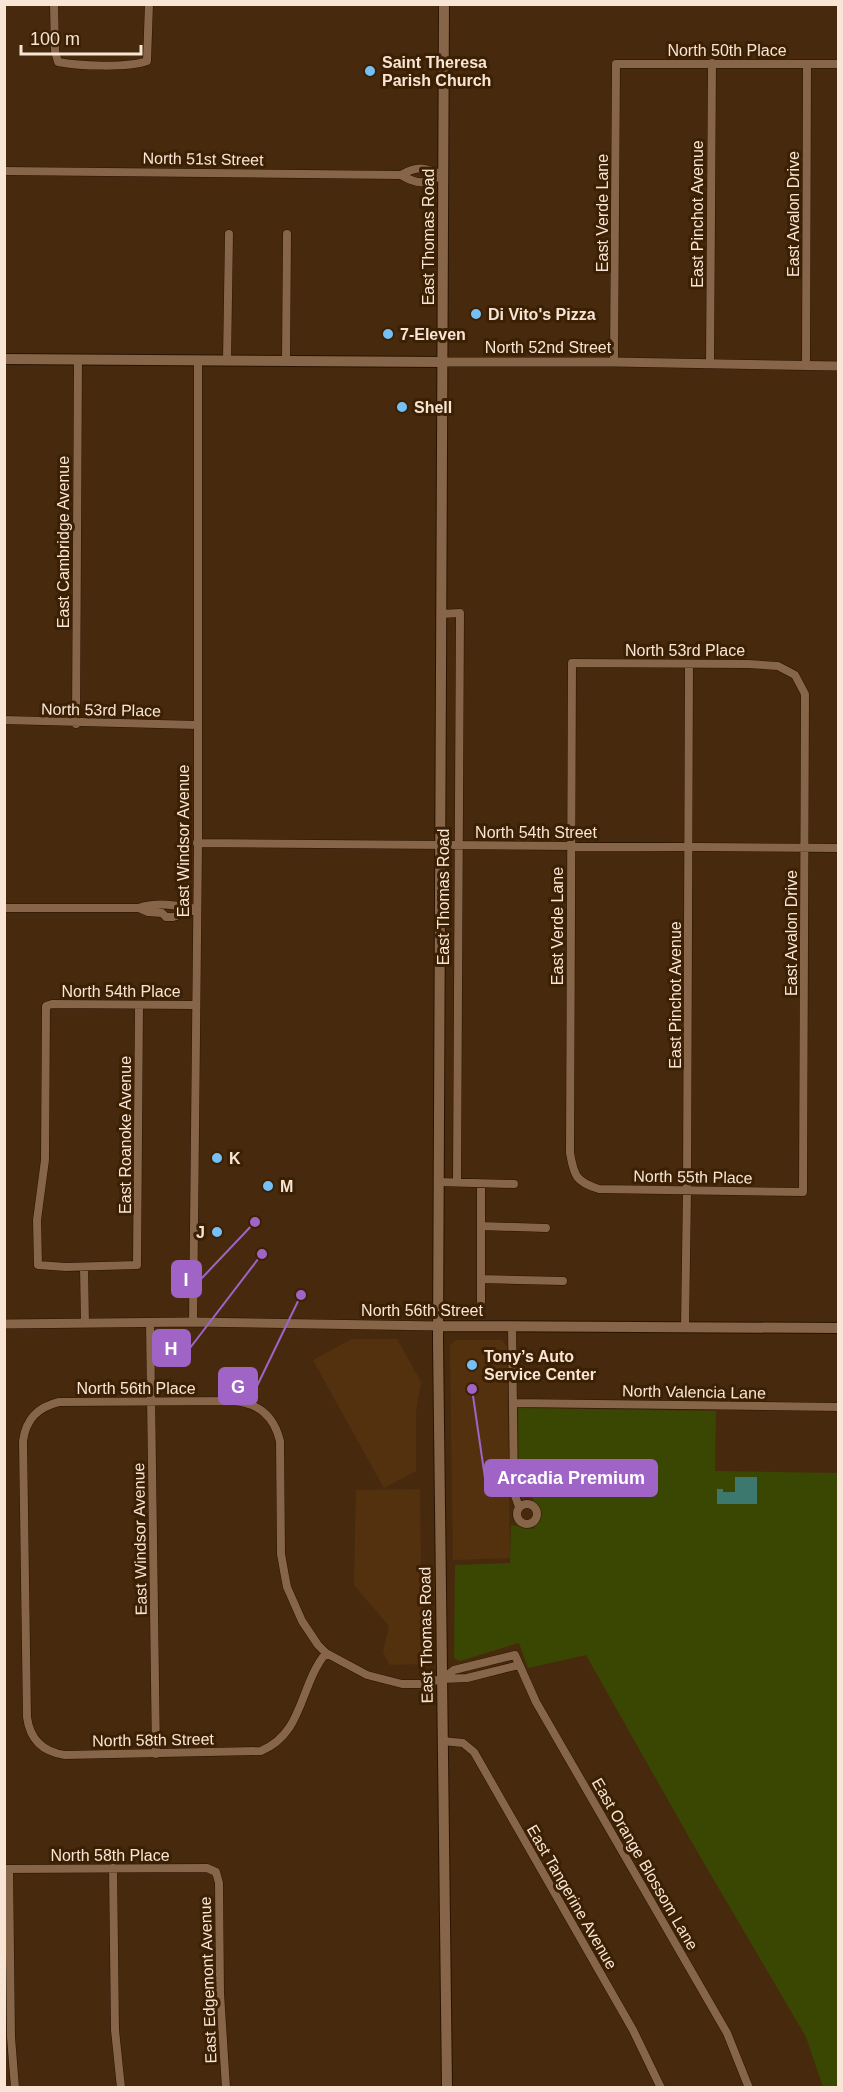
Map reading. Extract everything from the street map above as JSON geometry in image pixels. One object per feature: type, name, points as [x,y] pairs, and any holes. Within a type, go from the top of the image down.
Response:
[{"type":"main road","name":"East Thomas Road","points":[[444,4],[438,1326],[447,2088]]},
{"type":"main road","name":"North 52nd Street","points":[[4,359],[442,362]]},
{"type":"main road","name":"North 56th Street","points":[[438,1326],[838,1328]]},
{"type":"street","points":[[54,4],[55,51],[58,62],[139,64],[147,61],[149,4]]},
{"type":"street","name":"East Pinchot Avenue","points":[[710,364],[712,63]]},
{"type":"street","name":"North 50th Place","points":[[616,64],[838,64]]},
{"type":"street","name":"East Verde Lane","points":[[615,362],[616,64]]},
{"type":"street","name":"East Avalon Drive","points":[[806,365],[807,64]]},
{"type":"street","name":"North 51st Street","points":[[401,175],[413,168],[426,168],[443,175]]},
{"type":"street","name":"North 51st Street","points":[[4,171],[401,175],[413,182],[426,183],[443,175]]},
{"type":"street","points":[[227,361],[229,234]]},
{"type":"street","points":[[286,361],[287,234]]},
{"type":"street","name":"East Cambridge Avenue","points":[[76,724],[78,360]]},
{"type":"street","name":"East Windsor Avenue","points":[[193,1322],[198,361]]},
{"type":"street","name":"North 52nd Street","points":[[442,362],[838,366]]},
{"type":"street","name":"East Thomas Road","points":[[441,614],[460,613],[457,1181]]},
{"type":"street","name":"East Verde Lane","points":[[572,663],[570,1153],[573,1173],[584,1185]]},
{"type":"street","name":"North 53rd Place","points":[[572,663],[748,664],[778,666],[795,675]]},
{"type":"street","name":"East Pinchot Avenue","points":[[685,1326],[689,664]]},
{"type":"street","name":"East Avalon Drive","points":[[795,675],[805,694],[803,1192]]},
{"type":"street","name":"North 53rd Place","points":[[4,720],[76,724],[197,725]]},
{"type":"street","name":"North 54th Street","points":[[197,843],[838,848]]},
{"type":"street","points":[[4,908],[139,908],[148,912],[162,909],[166,917],[173,917],[196,909]]},
{"type":"street","name":"East Roanoke Avenue","points":[[84,1267],[137,1265],[139,1005]]},
{"type":"street","name":"North 54th Place","points":[[84,1267],[38,1265],[37,1220],[45,1160],[46,1006],[195,1005]]},
{"type":"street","points":[[438,1182],[514,1184]]},
{"type":"street","points":[[481,1184],[481,1301]]},
{"type":"street","name":"North 55th Place","points":[[584,1185],[599,1189],[803,1192]]},
{"type":"street","points":[[481,1226],[546,1228]]},
{"type":"street","points":[[84,1267],[85,1323]]},
{"type":"street","points":[[481,1279],[563,1281]]},
{"type":"street","name":"North 56th Street","points":[[4,1324],[193,1322],[438,1326]]},
{"type":"street","name":"East Windsor Avenue","points":[[150,1323],[156,1754]]},
{"type":"street","points":[[512,1326],[514,1493],[519,1507]]},
{"type":"street","name":"North 56th Place","points":[[40,1746],[33,1739],[27,1717],[23,1441],[28,1423],[39,1409],[59,1402],[242,1401],[253,1404],[266,1413],[277,1430],[280,1441],[281,1554],[287,1587],[302,1621],[326,1653]]},
{"type":"street","name":"North Valencia Lane","points":[[513,1403],[838,1407]]},
{"type":"street","points":[[326,1653],[367,1675],[386,1681],[422,1684],[519,1665]]},
{"type":"street","name":"North 58th Street","points":[[40,1746],[55,1754],[65,1755],[251,1752],[267,1749],[286,1734],[293,1724],[316,1666],[326,1653]]},
{"type":"street","name":"East Orange Blossom Lane","points":[[442,1679],[454,1670],[515,1655],[536,1702],[727,2033],[749,2088]]},
{"type":"street","name":"East Tangerine Avenue","points":[[442,1741],[463,1743],[474,1752],[644,2051],[661,2088]]},
{"type":"street","points":[[113,1868],[115,2030],[121,2088]]},
{"type":"street","name":"North 58th Place","points":[[7,1869],[207,1868],[216,1872]]},
{"type":"street","points":[[7,1869],[11,2037],[15,2088]]},
{"type":"street","name":"East Edgemont Avenue","points":[[216,1872],[219,1883],[220,1993],[226,2088]]},
{"type":"shaded area","points":[[352,1339],[397,1339],[421,1382],[416,1411],[416,1471],[384,1488],[313,1360]]},
{"type":"shaded area","points":[[456,1340],[502,1340],[507,1347],[510,1558],[453,1560],[450,1346]]},
{"type":"shaded area","points":[[420,1489],[422,1664],[390,1665],[383,1652],[389,1626],[354,1585],[356,1490]]},
{"type":"green space","points":[[518,1408],[716,1411],[715,1471],[838,1473],[838,2087],[823,2087],[806,2037],[586,1655],[528,1668],[519,1643],[460,1661],[454,1658],[455,1565],[510,1563],[511,1525],[534,1529],[533,1498],[519,1489]]},
{"type":"water","points":[[735,1477],[757,1477],[757,1504],[717,1504],[717,1489],[723,1489],[723,1492],[735,1492]]},
{"type":"place","name":"Saint Theresa Parish Church","points":[[370,71]]},
{"type":"place","name":"Di Vito's Pizza","points":[[476,314]]},
{"type":"place","name":"7-Eleven","points":[[388,334]]},
{"type":"place","name":"Shell","points":[[402,407]]},
{"type":"place","name":"K","points":[[217,1158]]},
{"type":"place","name":"M","points":[[268,1186]]},
{"type":"place","name":"I","points":[[255,1222]]},
{"type":"place","name":"J","points":[[217,1232]]},
{"type":"place","name":"H","points":[[262,1254]]},
{"type":"place","name":"G","points":[[301,1295]]},
{"type":"place","name":"Tony’s Auto Service Center","points":[[472,1365]]},
{"type":"place","name":"Arcadia Premium","points":[[472,1389]]}]
